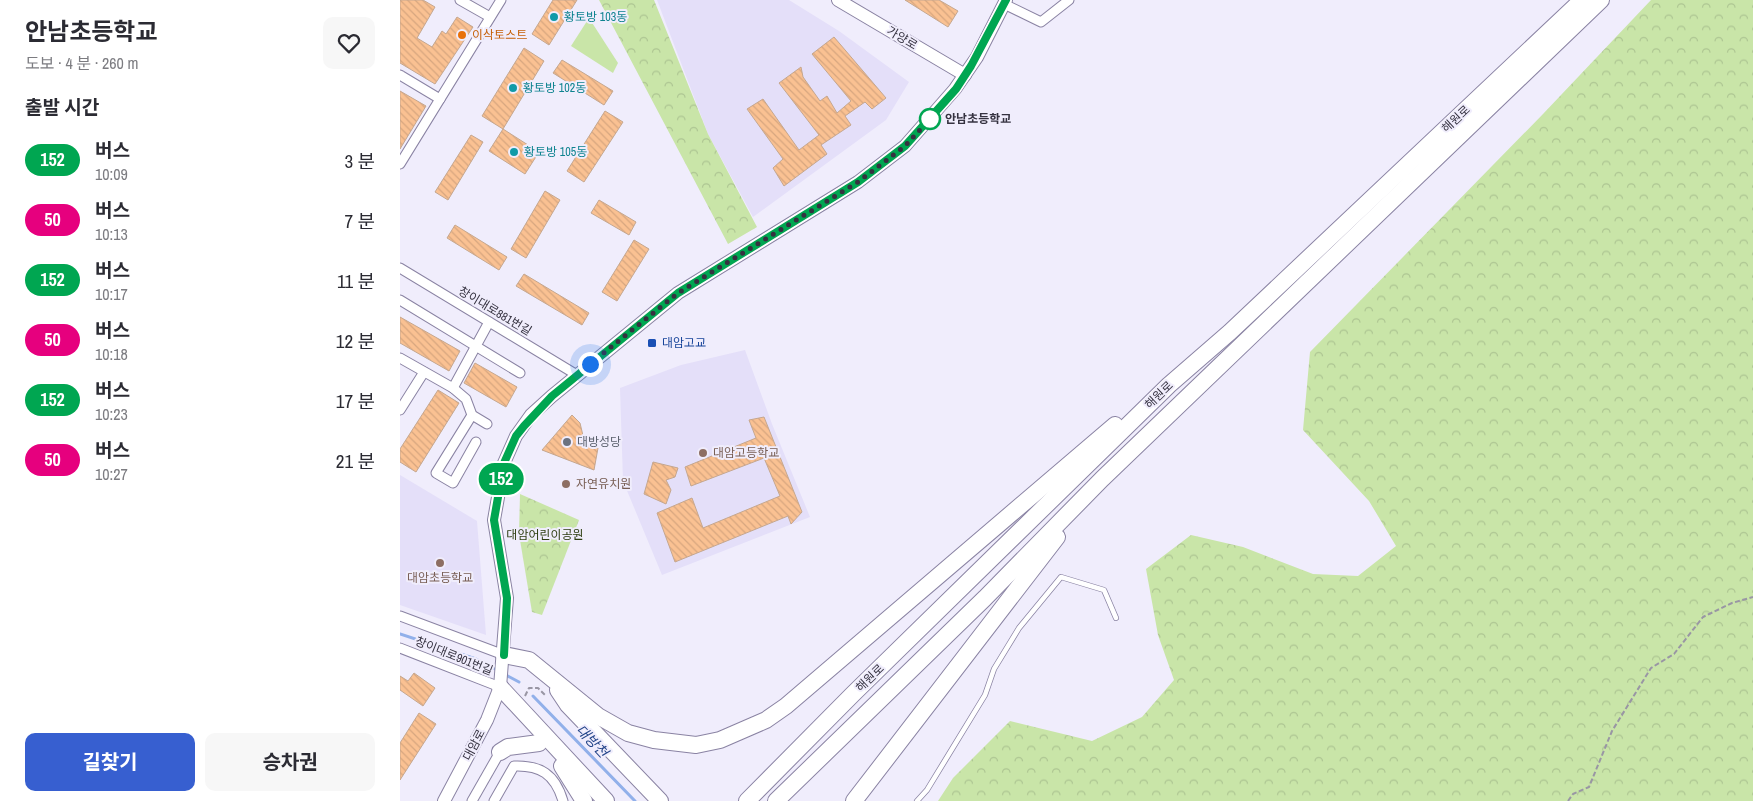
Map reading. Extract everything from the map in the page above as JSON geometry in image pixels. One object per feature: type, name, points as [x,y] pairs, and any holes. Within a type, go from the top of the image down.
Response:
[{"type":"highway","name":"해원로","points":[[747,801],[847,700],[1169,385],[1230,332],[1582,0]]},
{"type":"highway","name":"해원로","points":[[776,801],[985,598],[1102,479],[1601,0]]},
{"type":"highway","points":[[543,682],[628,733],[676,744],[696,744],[720,740],[766,720],[818,680],[1096,440],[1169,385]]},
{"type":"highway","points":[[854,801],[1102,479]]},
{"type":"highway","points":[[504,655],[528,660],[543,682],[568,705],[660,801]]},
{"type":"highway","points":[[500,687],[520,712],[606,801]]},
{"type":"highway","points":[[500,687],[505,707],[561,766],[584,801]]},
{"type":"highway","points":[[500,752],[508,747],[539,743]]},
{"type":"street","points":[[460,0],[490,17]]},
{"type":"street","points":[[400,162],[501,0]]},
{"type":"street","name":"가양로","points":[[838,0],[965,75]]},
{"type":"street","points":[[400,616],[504,655],[507,598],[494,520],[504,463],[516,436],[531,415],[678,293],[858,182],[905,146],[965,75],[977,57],[1005,2],[1041,22],[1069,0]]},
{"type":"street","points":[[400,75],[440,99]]},
{"type":"street","name":"창이대로881번길","points":[[400,268],[577,375]]},
{"type":"street","points":[[400,300],[520,373]]},
{"type":"street","points":[[452,388],[489,322]]},
{"type":"street","points":[[400,358],[452,388],[466,399],[472,415],[487,424]]},
{"type":"street","points":[[400,410],[424,372]]},
{"type":"street","points":[[472,415],[436,473],[453,483],[476,442]]},
{"type":"street","name":"창이대로901번길","points":[[400,648],[500,687]]},
{"type":"street","name":"대암로","points":[[444,801],[487,720],[500,687],[504,655]]},
{"type":"street","points":[[472,801],[500,752]]},
{"type":"street","points":[[494,801],[514,766],[531,766],[545,772],[561,794],[562,801]]},
{"type":"lane","points":[[917,801],[927,790],[985,695],[994,669],[1018,628],[1060,577],[1104,590],[1116,618]]},
{"type":"path","points":[[1568,801],[1573,794],[1589,786],[1612,732],[1652,668],[1674,654],[1703,617],[1732,603],[1753,597]]},
{"type":"path","points":[[525,694],[529,688],[543,682]]},
{"type":"shaded area","points":[[657,0],[789,0],[839,31],[909,82],[886,120],[753,217],[708,134]]},
{"type":"shaded area","name":"대암고등학교","points":[[745,350],[772,424],[810,517],[662,575],[623,481],[620,388],[681,365]]},
{"type":"shaded area","name":"대암초등학교","points":[[400,475],[477,521],[486,635],[400,605]]},
{"type":"green space","points":[[599,0],[654,0],[708,134],[757,227],[728,244]]},
{"type":"green space","points":[[1651,0],[1753,0],[1753,801],[938,801],[953,778],[1010,721],[1092,741],[1142,717],[1174,680],[1158,635],[1146,569],[1191,535],[1243,547],[1313,574],[1358,576],[1396,546],[1369,501],[1303,430],[1310,352],[1543,114]]},
{"type":"green space","points":[[589,18],[618,63],[613,73],[571,46]]},
{"type":"green space","name":"대암어린이공원","points":[[520,494],[579,520],[542,615],[532,612],[519,534]]},
{"type":"building","points":[[400,0],[423,0],[435,7],[417,38],[432,47],[442,31],[446,34],[457,17],[473,27],[435,84],[400,63]]},
{"type":"building","name":"황토방 103동","points":[[553,0],[577,0],[549,45],[532,34]]},
{"type":"building","points":[[905,0],[939,0],[958,11],[948,27]]},
{"type":"building","points":[[834,37],[886,98],[872,109],[865,102],[845,116],[851,125],[821,145],[827,154],[784,186],[773,168],[783,159],[747,109],[763,99],[799,150],[819,135],[779,83],[801,67],[803,77],[820,101],[827,96],[837,113],[851,101],[812,54]]},
{"type":"building","name":"황토방 102동","points":[[524,48],[544,61],[503,129],[482,116]]},
{"type":"building","points":[[562,60],[613,91],[604,105],[553,73]]},
{"type":"building","points":[[400,91],[426,106],[400,149]]},
{"type":"building","points":[[605,111],[623,122],[584,182],[567,171]]},
{"type":"building","name":"황토방 105동","points":[[503,129],[539,152],[525,174],[489,151]]},
{"type":"building","points":[[471,135],[483,142],[448,200],[435,192]]},
{"type":"building","points":[[545,191],[560,200],[526,258],[511,249]]},
{"type":"building","points":[[599,200],[636,222],[629,235],[591,213]]},
{"type":"building","points":[[455,225],[507,257],[499,270],[447,238]]},
{"type":"building","points":[[634,240],[649,249],[617,301],[602,292]]},
{"type":"building","points":[[524,274],[589,313],[582,325],[516,286]]},
{"type":"building","points":[[400,317],[460,351],[449,371],[400,343]]},
{"type":"building","points":[[475,363],[517,387],[506,407],[464,383]]},
{"type":"building","points":[[438,390],[459,403],[416,472],[400,462],[400,449]]},
{"type":"building","name":"대방성당","points":[[572,415],[580,423],[585,444],[598,448],[594,470],[542,450]]},
{"type":"building","points":[[764,417],[802,512],[791,524],[788,516],[675,562],[657,513],[692,498],[703,528],[780,496],[764,458],[691,486],[685,467],[756,438],[749,420]]},
{"type":"building","points":[[653,462],[678,468],[675,477],[666,480],[671,490],[666,504],[644,494]]},
{"type":"building","points":[[414,673],[435,688],[423,706],[400,690],[400,676],[408,681]]},
{"type":"building","points":[[419,713],[436,724],[400,780],[400,743]]},
{"type":"waterway","name":"대방천","points":[[400,634],[476,659],[499,671]]},
{"type":"waterway","name":"대방천","points":[[504,674],[519,682]]},
{"type":"waterway","name":"대방천","points":[[533,696],[635,801]]},
{"type":"bus line","name":"152","points":[[504,655],[507,598],[494,520],[504,463],[516,436],[531,415],[615,343],[678,293],[858,182],[905,146],[956,89],[977,57],[1006,0]]},
{"type":"place","name":"황토방 103동","points":[[554,17]]},
{"type":"place","name":"이삭토스트","points":[[462,35]]},
{"type":"place","name":"황토방 102동","points":[[513,88]]},
{"type":"place","name":"안남초등학교","points":[[930,119]]},
{"type":"place","name":"황토방 105동","points":[[514,152]]},
{"type":"place","name":"대암고교","points":[[652,343]]},
{"type":"place","name":"대방성당","points":[[567,442]]},
{"type":"place","name":"대암고등학교","points":[[703,453]]},
{"type":"place","name":"자연유치원","points":[[566,484]]},
{"type":"place","name":"대암초등학교","points":[[440,563]]},
{"type":"route","points":[[590,364],[678,293],[858,182],[905,146],[930,119]]}]
